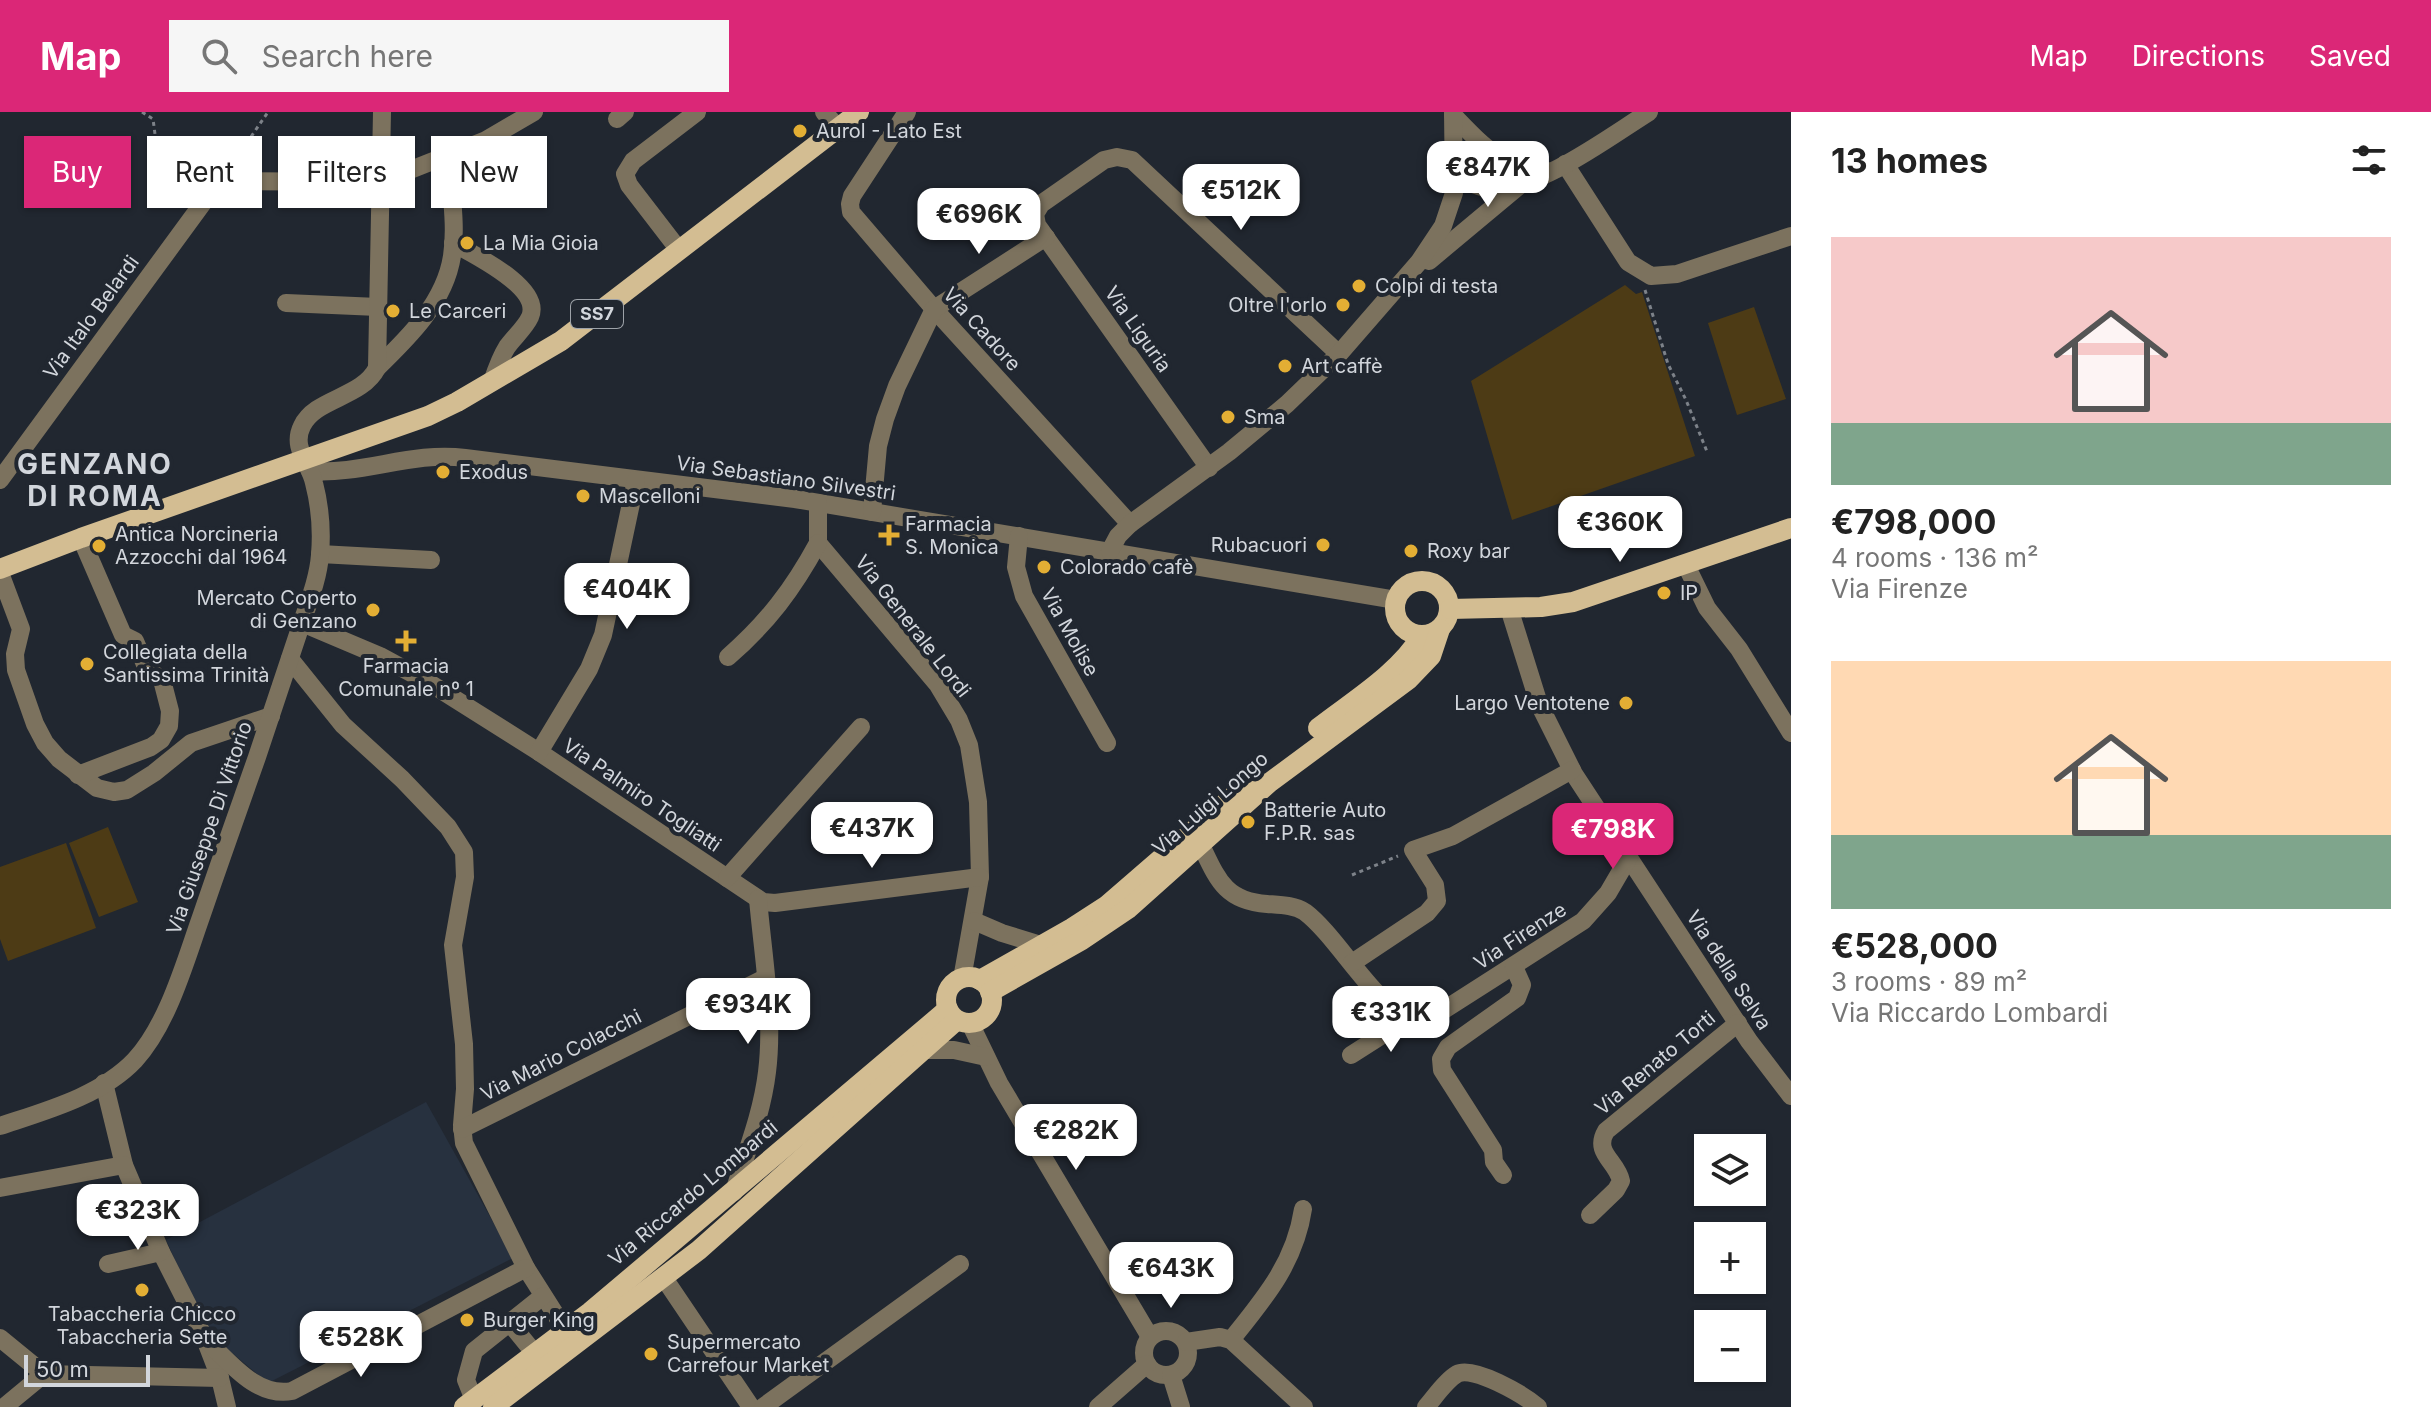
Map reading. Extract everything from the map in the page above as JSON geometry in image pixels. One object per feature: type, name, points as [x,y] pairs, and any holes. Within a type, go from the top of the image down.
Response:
[{"type":"main road","name":"SS7","points":[[0,571],[81,538],[306,466],[428,416],[492,382],[561,341],[859,112]]},
{"type":"main road","points":[[1450,609],[1552,606],[1584,599],[1791,528]]},
{"type":"main road","points":[[1422,580],[1445,592],[1450,609],[1445,623],[1431,632],[1414,634],[1396,617],[1396,600],[1406,586],[1422,580]]},
{"type":"main road","name":"Via Luigi Longo","points":[[977,984],[1108,924],[1296,761],[1408,680],[1431,656],[1431,632]]},
{"type":"main road","name":"Via Luigi Longo","points":[[977,984],[1084,921],[1125,891],[1232,795],[1389,672],[1431,632]]},
{"type":"main road","points":[[477,1405],[664,1278],[731,1223],[958,1017],[981,1019],[989,1010],[977,984],[950,987],[947,994],[958,1017]]},
{"type":"main road","name":"Via Riccardo Lombardi","points":[[477,1405],[734,1192],[958,1017]]},
{"type":"street","points":[[381,136],[382,112]]},
{"type":"street","points":[[492,136],[534,112]]},
{"type":"street","points":[[679,250],[629,185],[625,174],[633,161],[697,112]]},
{"type":"street","points":[[824,112],[838,128]]},
{"type":"street","name":"Via Cadore","points":[[907,112],[854,192],[850,209],[934,309],[1130,524]]},
{"type":"street","points":[[1399,287],[1526,181],[1558,168],[1649,112]]},
{"type":"street","points":[[1453,113],[1482,145],[1504,161],[1523,168],[1558,168]]},
{"type":"street","points":[[1110,551],[1118,536],[1130,524],[1268,421],[1339,354],[1431,247],[1451,204],[1456,175],[1453,113]]},
{"type":"street","name":"Via Liguria","points":[[1209,468],[1037,225],[1035,214],[1041,204],[1104,160],[1120,157],[1132,160],[1339,354]]},
{"type":"street","points":[[1558,168],[1625,257],[1640,271],[1651,276],[1670,276],[1791,236]]},
{"type":"street","points":[[1456,175],[1497,170],[1526,181]]},
{"type":"street","name":"Via Italo Belardi","points":[[0,480],[199,208]]},
{"type":"street","points":[[377,368],[380,208]]},
{"type":"street","points":[[377,368],[413,331],[447,276],[453,243],[451,208]]},
{"type":"street","points":[[872,512],[878,446],[885,419],[897,386],[934,309],[1046,237]]},
{"type":"street","points":[[453,243],[506,274],[523,291],[531,306],[531,315],[506,349],[492,382]]},
{"type":"street","points":[[286,303],[378,307]]},
{"type":"street","name":"Via Giuseppe Di Vittorio","points":[[0,1126],[44,1111],[104,1083],[127,1068],[141,1053],[169,1000],[315,584],[320,554],[319,513],[299,444],[301,427],[310,415],[363,385],[377,368]]},
{"type":"street","name":"Via Sebastiano Silvestri","points":[[306,466],[342,472],[408,458],[444,455],[818,503],[1396,600]]},
{"type":"street","points":[[539,752],[600,644],[608,619],[636,480]]},
{"type":"street","points":[[728,657],[756,632],[780,604],[818,543],[818,503]]},
{"type":"street","name":"Via Molise","points":[[1019,536],[1016,567],[1024,596],[1107,743]]},
{"type":"street","points":[[78,775],[148,749],[164,736],[170,719],[162,680],[147,669],[135,641],[123,635],[81,538]]},
{"type":"street","name":"Via Generale Lordi","points":[[818,543],[938,685],[959,720],[969,745],[979,818],[980,877],[974,921],[977,984]]},
{"type":"street","points":[[320,554],[431,560]]},
{"type":"street","points":[[1686,565],[1707,608],[1731,637],[1791,733]]},
{"type":"street","points":[[0,571],[21,629],[15,654],[16,670],[35,724],[50,748],[78,775],[105,791],[124,791],[150,776],[191,743],[271,716]]},
{"type":"street","name":"Via della Selva","points":[[1509,608],[1539,704],[1572,770],[1738,1023],[1791,1096]]},
{"type":"street","name":"Via Palmiro Togliatti","points":[[302,623],[396,664],[539,752],[758,899]]},
{"type":"street","points":[[290,659],[335,717],[417,793],[451,831],[464,852],[465,877],[453,938],[466,1070],[462,1129],[470,1158],[526,1268],[566,1331]]},
{"type":"street","points":[[727,878],[861,727]]},
{"type":"street","points":[[1352,963],[1435,906],[1437,891],[1413,850],[1453,836],[1572,770]]},
{"type":"street","points":[[1200,843],[1216,876],[1227,890],[1244,900],[1299,908],[1315,921],[1383,999],[1409,1018]]},
{"type":"street","name":"Via Firenze","points":[[1351,1055],[1409,1018],[1431,1018],[1583,921],[1608,893],[1629,857]]},
{"type":"street","points":[[734,1192],[758,1117],[767,1072],[769,1030],[758,899],[775,903],[980,877]]},
{"type":"street","points":[[974,921],[1041,945]]},
{"type":"street","points":[[1503,1175],[1494,1162],[1493,1150],[1441,1064],[1448,1047],[1517,998],[1522,985],[1514,967]]},
{"type":"street","name":"Via Mario Colacchi","points":[[462,1129],[765,978]]},
{"type":"street","points":[[958,1017],[986,1057],[1150,1337]]},
{"type":"street","name":"Via Renato Torti","points":[[1590,1215],[1621,1181],[1619,1173],[1602,1150],[1601,1140],[1606,1131],[1738,1023]]},
{"type":"street","points":[[925,1050],[954,1050],[986,1057]]},
{"type":"street","points":[[104,1083],[124,1165],[161,1252],[205,1339],[227,1407]]},
{"type":"street","points":[[0,1188],[124,1165]]},
{"type":"street","points":[[1231,1340],[1282,1273],[1295,1245],[1303,1209]]},
{"type":"street","points":[[108,1264],[161,1252]]},
{"type":"street","points":[[763,1407],[960,1264]]},
{"type":"street","points":[[205,1339],[262,1388],[277,1393],[292,1391],[526,1268]]},
{"type":"street","points":[[664,1278],[751,1407]]},
{"type":"street","points":[[477,1405],[466,1380],[474,1351],[543,1296]]},
{"type":"street","points":[[509,1322],[536,1355]]},
{"type":"street","points":[[1169,1330],[1182,1336],[1186,1342],[1189,1355],[1178,1373],[1157,1374],[1147,1364],[1144,1350],[1150,1337],[1156,1333],[1169,1330]]},
{"type":"street","points":[[1186,1342],[1220,1337],[1231,1340],[1304,1407]]},
{"type":"street","points":[[0,1338],[44,1374],[220,1378]]},
{"type":"street","points":[[1098,1407],[1147,1364]]},
{"type":"street","points":[[1426,1407],[1454,1376],[1465,1371],[1480,1375],[1527,1404]]},
{"type":"street","points":[[4,1407],[44,1374]]},
{"type":"street","points":[[1171,1375],[1181,1407]]},
{"type":"path","points":[[142,112],[153,119],[156,136]]},
{"type":"path","points":[[251,136],[268,112]]},
{"type":"path","points":[[1640,271],[1668,364],[1708,454]]},
{"type":"path","points":[[1352,875],[1413,850]]},
{"type":"shaded area","points":[[1625,285],[1636,294],[1642,292],[1695,456],[1512,520],[1471,381]]},
{"type":"shaded area","points":[[1754,307],[1786,399],[1737,415],[1708,323]]},
{"type":"shaded area","points":[[108,827],[138,902],[99,917],[69,843]]},
{"type":"shaded area","points":[[66,843],[96,928],[8,961],[0,939],[0,867]]},
{"type":"shaded area","points":[[426,1102],[513,1258],[268,1383],[208,1333],[166,1240]]},
{"type":"place","name":"Aurol - Lato Est","points":[[800,131]]},
{"type":"place","name":"La Mia Gioia","points":[[467,243]]},
{"type":"place","name":"Colpi di testa","points":[[1359,286]]},
{"type":"place","name":"Oltre l'orlo","points":[[1343,305]]},
{"type":"place","name":"Le Carceri","points":[[393,311]]},
{"type":"place","name":"Art caffè","points":[[1285,366]]},
{"type":"place","name":"Sma","points":[[1228,417]]},
{"type":"place","name":"Exodus","points":[[443,472]]},
{"type":"place","name":"Mascelloni","points":[[583,496]]},
{"type":"place","name":"Farmacia S. Monica","points":[[889,535]]},
{"type":"place","name":"Rubacuori","points":[[1323,545]]},
{"type":"place","name":"Antica Norcineria Azzocchi dal 1964","points":[[99,546]]},
{"type":"place","name":"Roxy bar","points":[[1411,551]]},
{"type":"place","name":"Colorado cafè","points":[[1044,567]]},
{"type":"place","name":"IP","points":[[1664,593]]},
{"type":"place","name":"Mercato Coperto di Genzano","points":[[373,610]]},
{"type":"place","name":"Farmacia Comunale nº 1","points":[[406,641]]},
{"type":"place","name":"Collegiata della Santissima Trinità","points":[[87,664]]},
{"type":"place","name":"Largo Ventotene","points":[[1626,703]]},
{"type":"place","name":"Batterie Auto F.P.R. sas","points":[[1248,822]]},
{"type":"place","name":"Tabaccheria Chicco Tabaccheria Sette","points":[[142,1290]]},
{"type":"place","name":"Burger King","points":[[467,1320]]},
{"type":"place","name":"Supermercato Carrefour Market","points":[[651,1354]]},
{"type":"district","name":"GENZANO DI ROMA","points":[[95,480]]}]
